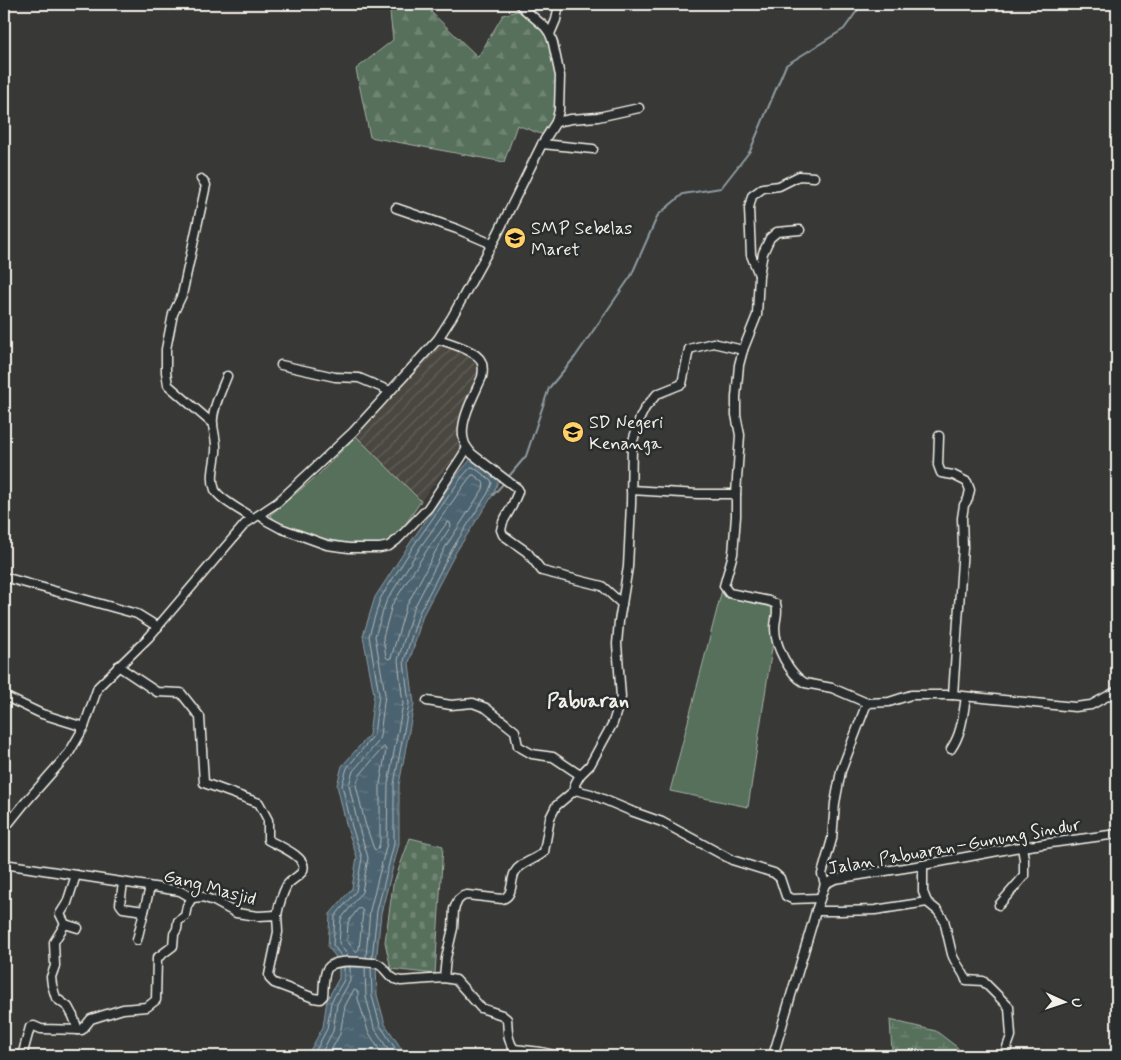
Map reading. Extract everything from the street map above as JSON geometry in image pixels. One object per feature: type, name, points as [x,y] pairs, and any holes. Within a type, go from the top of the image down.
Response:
[{"type":"street","points":[[4,829],[70,753],[84,726],[98,687],[149,637],[245,524],[278,502],[353,432],[438,339],[452,317],[492,244],[542,144],[556,122],[559,110],[560,76],[550,34],[520,4]]},
{"type":"street","points":[[550,34],[556,20],[559,4]]},
{"type":"street","points":[[556,122],[598,117],[639,108]]},
{"type":"street","points":[[542,144],[593,149]]},
{"type":"street","points":[[759,276],[751,256],[749,208],[752,196],[763,188],[779,186],[798,176],[814,177]]},
{"type":"street","points":[[201,180],[206,185],[182,295],[173,314],[166,349],[166,372],[168,385],[213,424]]},
{"type":"street","points":[[396,208],[457,229],[492,244]]},
{"type":"street","points":[[800,230],[777,232],[770,238],[764,253],[759,276],[757,315],[739,365],[736,415],[740,435],[736,516],[733,554],[724,586],[727,591],[776,604],[778,610],[775,628],[777,643],[781,654],[802,681],[832,688],[867,703],[889,702],[912,695],[966,696],[1075,707],[1091,705],[1117,691]]},
{"type":"street","points":[[438,339],[473,353],[481,360],[482,377],[464,421],[464,441],[472,454],[518,489],[512,506],[503,522],[501,530],[503,536],[527,552],[542,571],[602,586],[622,604]]},
{"type":"street","points":[[559,1056],[541,1052],[512,1052],[507,1018],[481,1008],[456,980],[444,978],[446,958],[453,928],[454,909],[458,900],[463,896],[502,899],[509,895],[515,872],[544,852],[550,818],[556,806],[575,790],[575,784],[580,775],[590,765],[613,722],[621,697],[617,644],[628,567],[632,444],[645,408],[657,394],[682,384],[689,349],[713,343],[743,350]]},
{"type":"street","points":[[280,365],[335,376],[359,378],[390,391]]},
{"type":"street","points":[[227,376],[216,405],[213,424],[216,440],[213,476],[214,489],[219,496],[280,528],[327,545],[348,548],[380,548],[389,546],[428,508],[467,448]]},
{"type":"street","points":[[940,436],[938,465],[941,473],[953,475],[968,482],[970,490],[964,505],[962,518],[963,546],[954,696]]},
{"type":"street","points":[[631,490],[736,494]]},
{"type":"street","points":[[4,577],[137,614],[158,627]]},
{"type":"street","points":[[118,666],[157,692],[181,693],[200,717],[204,783],[259,803],[268,820],[268,840],[295,854],[302,862],[303,868],[301,873],[288,884],[278,905],[277,915]]},
{"type":"street","points":[[4,696],[42,714],[84,726]]},
{"type":"street","points":[[951,749],[957,741],[960,731],[966,696]]},
{"type":"street","points":[[427,701],[451,704],[473,703],[486,708],[515,731],[518,746],[532,754],[553,757],[580,775]]},
{"type":"street","points":[[825,884],[822,874],[832,839],[835,803],[841,771],[867,703]]},
{"type":"street","points":[[575,790],[591,794],[662,822],[732,860],[774,874],[780,878],[786,896],[792,899],[820,898]]},
{"type":"street","name":"Jalan Pabuaran–Gunung Sindur","points":[[773,1056],[825,884],[835,879],[1022,847],[1117,834]]},
{"type":"street","points":[[999,905],[1024,876],[1022,847]]},
{"type":"street","name":"Gang Masjid","points":[[4,864],[180,891],[192,898],[202,897],[214,900],[236,913],[258,916],[277,915],[278,932],[269,974],[270,979],[274,983],[314,998],[320,999],[323,996],[328,966],[339,961],[382,965],[388,975],[396,980],[444,978]]},
{"type":"street","points":[[923,865],[923,892],[927,902],[938,911],[944,920],[954,960],[966,980],[983,981],[1009,1007],[1011,1036],[1004,1056]]},
{"type":"street","points":[[76,874],[68,903],[60,914],[65,924],[78,928]]},
{"type":"street","points":[[123,883],[120,904],[123,908],[144,911]]},
{"type":"street","points":[[137,940],[150,887]]},
{"type":"street","points":[[22,1056],[30,1027],[82,1030],[91,1019],[123,1009],[147,1007],[156,1000],[157,958],[173,946],[178,921],[185,916],[187,906],[192,898]]},
{"type":"street","points":[[816,911],[875,910],[927,902]]},
{"type":"street","points":[[65,924],[54,942],[55,966],[51,977],[56,998],[68,1007],[74,1016],[78,1030]]},
{"type":"shaded area","points":[[438,343],[474,359],[478,365],[479,372],[461,423],[460,439],[462,447],[421,501],[356,436]]},
{"type":"green space","points":[[389,4],[435,4],[431,12],[478,57],[503,15],[521,10],[548,35],[562,103],[549,137],[517,125],[504,162],[370,137],[356,69],[393,40]]},
{"type":"green space","points":[[356,436],[421,501],[401,531],[387,543],[359,546],[321,538],[277,522],[270,515],[318,475]]},
{"type":"green space","points":[[722,590],[779,602],[748,807],[670,791]]},
{"type":"green space","points":[[410,838],[443,846],[435,974],[391,969],[385,942],[393,885]]},
{"type":"green space","points":[[890,1020],[936,1031],[957,1047],[963,1056],[902,1056],[892,1052]]},
{"type":"water","points":[[471,459],[499,479],[493,495],[456,552],[423,615],[409,663],[414,704],[399,785],[399,844],[381,913],[376,963],[377,995],[385,1024],[405,1054],[404,1056],[307,1056],[323,1027],[327,1000],[339,978],[339,961],[328,947],[330,914],[352,888],[357,857],[347,828],[337,785],[342,766],[369,735],[374,694],[363,636],[375,597],[412,540],[458,474]]},
{"type":"waterway","points":[[4,9],[11,4]]},
{"type":"waterway","points":[[510,475],[526,456],[549,388],[575,357],[631,276],[658,215],[683,194],[721,188],[750,151],[786,65],[844,29],[862,4]]},
{"type":"waterway","points":[[493,495],[503,484]]},
{"type":"place","name":"SMP Sebelas Maret","points":[[515,238]]},
{"type":"place","name":"SD Negeri Kenanga","points":[[573,432]]},
{"type":"district","name":"Pabuaran","points":[[588,700]]}]
